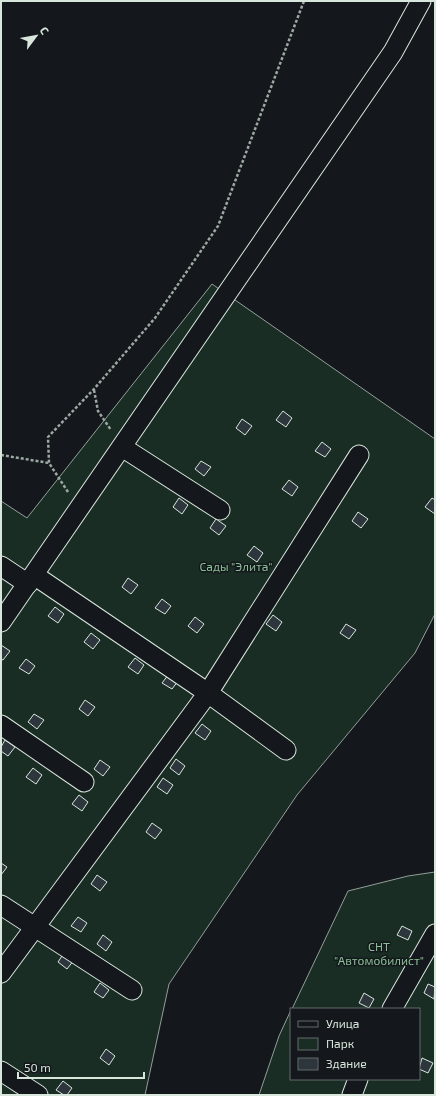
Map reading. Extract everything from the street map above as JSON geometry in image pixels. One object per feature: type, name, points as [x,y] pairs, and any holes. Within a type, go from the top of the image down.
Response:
[{"type":"street","points":[[1,622],[392,52],[421,1]]},
{"type":"street","points":[[122,447],[220,510]]},
{"type":"street","points":[[1,974],[34,927],[208,693],[359,455]]},
{"type":"street","points":[[1,566],[31,579],[208,693],[286,750]]},
{"type":"street","points":[[1,725],[84,782]]},
{"type":"street","points":[[1,905],[132,990]]},
{"type":"street","points":[[393,1008],[435,934]]},
{"type":"street","points":[[1,1071],[38,1095]]},
{"type":"street","points":[[352,1095],[358,1080]]},
{"type":"path","points":[[77,512],[67,491],[49,463],[48,437],[94,389],[155,318],[218,226],[304,1]]},
{"type":"path","points":[[94,389],[98,410],[122,447]]},
{"type":"path","points":[[1,455],[49,463]]},
{"type":"green space","name":"Сады \"Элита\"","points":[[212,284],[435,439],[435,614],[415,653],[297,795],[169,984],[145,1095],[1,1095],[1,501],[27,518]]},
{"type":"green space","name":"СНТ \"Автомобилист\"","points":[[435,872],[435,1095],[259,1095],[279,1036],[290,1012],[290,1080],[420,1080],[420,1008],[292,1008],[348,891],[408,876]]},
{"type":"building","points":[[283,411],[292,418],[286,427],[276,420]]},
{"type":"building","points":[[242,419],[252,426],[245,435],[236,428]]},
{"type":"building","points":[[322,442],[331,449],[325,457],[315,451]]},
{"type":"building","points":[[201,461],[211,467],[204,476],[195,469]]},
{"type":"building","points":[[289,480],[298,487],[292,496],[282,489]]},
{"type":"building","points":[[179,498],[188,505],[182,514],[173,507]]},
{"type":"building","points":[[432,498],[435,500],[435,514],[425,507]]},
{"type":"building","points":[[358,512],[368,519],[361,528],[352,521]]},
{"type":"building","points":[[216,519],[226,526],[219,535],[210,528]]},
{"type":"building","points":[[254,546],[263,553],[257,562],[247,555]]},
{"type":"building","points":[[128,578],[138,585],[131,594],[122,587]]},
{"type":"building","points":[[162,599],[171,606],[165,614],[155,608]]},
{"type":"building","points":[[55,607],[64,614],[58,623],[48,616]]},
{"type":"building","points":[[273,615],[282,622],[276,631],[266,624]]},
{"type":"building","points":[[195,617],[204,624],[197,633],[188,626]]},
{"type":"building","points":[[346,624],[356,630],[349,639],[340,633]]},
{"type":"building","points":[[91,633],[100,640],[93,649],[84,642]]},
{"type":"building","points":[[1,645],[10,651],[3,660],[1,659]]},
{"type":"building","points":[[135,658],[144,665],[138,674],[128,667]]},
{"type":"building","points":[[26,659],[35,666],[29,674],[19,668]]},
{"type":"building","points":[[169,674],[178,681],[172,689],[162,683]]},
{"type":"building","points":[[85,700],[95,707],[88,716],[79,709]]},
{"type":"building","points":[[34,714],[44,720],[37,729],[28,722]]},
{"type":"building","points":[[202,724],[211,731],[205,740],[195,733]]},
{"type":"building","points":[[5,740],[15,747],[8,756],[1,751],[1,747]]},
{"type":"building","points":[[176,759],[185,766],[179,775],[170,768]]},
{"type":"building","points":[[100,760],[110,767],[103,776],[94,769]]},
{"type":"building","points":[[33,768],[42,775],[36,784],[26,777]]},
{"type":"building","points":[[163,778],[173,785],[167,794],[157,787]]},
{"type":"building","points":[[79,795],[88,802],[82,811],[72,804]]},
{"type":"building","points":[[152,823],[162,830],[155,839],[146,832]]},
{"type":"building","points":[[1,863],[7,867],[1,875]]},
{"type":"building","points":[[97,875],[107,882],[100,891],[91,884]]},
{"type":"building","points":[[78,917],[87,923],[81,932],[71,926]]},
{"type":"building","points":[[402,926],[412,931],[408,940],[397,935]]},
{"type":"building","points":[[103,935],[112,942],[106,951],[97,944]]},
{"type":"building","points":[[64,953],[74,960],[67,969],[58,962]]},
{"type":"building","points":[[100,983],[109,990],[103,998],[94,992]]},
{"type":"building","points":[[428,984],[435,987],[434,999],[424,993]]},
{"type":"building","points":[[364,993],[374,999],[369,1008],[359,1003]]},
{"type":"building","points":[[106,1049],[115,1056],[109,1065],[100,1058]]},
{"type":"building","points":[[422,1058],[433,1063],[428,1073],[420,1069]]},
{"type":"building","points":[[63,1081],[72,1088],[67,1095],[64,1095],[56,1090]]}]
